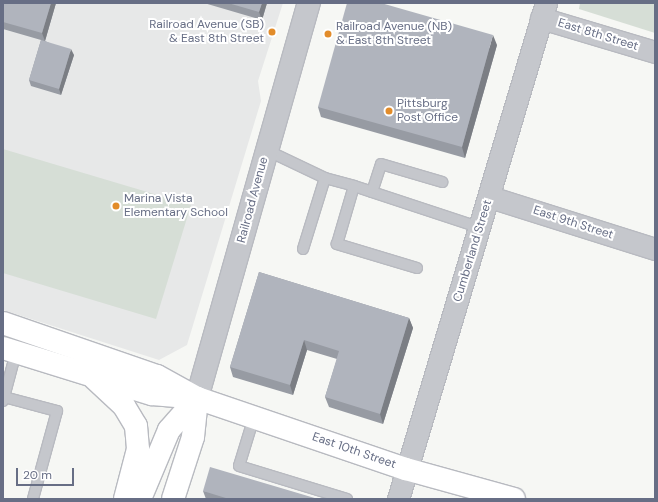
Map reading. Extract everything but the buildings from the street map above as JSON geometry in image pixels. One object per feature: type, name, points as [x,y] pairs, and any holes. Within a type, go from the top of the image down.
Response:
[{"type":"main road","name":"East 10th Street","points":[[3,323],[157,376],[197,398],[406,468],[514,499]]},
{"type":"main road","name":"East 10th Street","points":[[10,350],[93,377],[152,394],[197,398]]},
{"type":"main road","points":[[93,377],[124,406],[136,426],[138,450],[125,499]]},
{"type":"main road","name":"Railroad Avenue","points":[[140,499],[169,430],[197,398]]},
{"type":"main road","name":"Railroad Avenue","points":[[173,499],[193,437],[197,398]]},
{"type":"street","name":"Railroad Avenue","points":[[197,398],[266,150],[309,3]]},
{"type":"street","name":"East 8th Street","points":[[544,11],[655,52]]},
{"type":"street","name":"Cumberland Street","points":[[398,499],[406,468],[481,228],[544,11]]},
{"type":"street","name":"East 9th Street","points":[[490,197],[655,249]]},
{"type":"lane","points":[[266,150],[325,178],[354,186],[481,228]]},
{"type":"lane","points":[[372,192],[380,164],[442,182]]},
{"type":"lane","points":[[303,249],[325,178]]},
{"type":"lane","points":[[354,186],[337,244],[417,268]]},
{"type":"lane","points":[[10,350],[4,399],[57,411],[33,499]]},
{"type":"lane","points":[[254,417],[239,466],[347,499]]},
{"type":"shaded area","name":"Marina Vista Elementary School","points":[[3,3],[283,3],[258,81],[261,101],[187,345],[159,360],[3,310]]},
{"type":"shaded area","points":[[580,3],[655,3],[655,33],[579,9]]},
{"type":"shaded area","points":[[3,149],[191,205],[156,319],[3,273]]},
{"type":"place","name":"Railroad Avenue (SB) & East 8th Street","points":[[272,32]]},
{"type":"place","name":"Railroad Avenue (NB) & East 8th Street","points":[[328,34]]},
{"type":"place","name":"Pittsburg Post Office","points":[[389,111]]},
{"type":"place","name":"Marina Vista Elementary School","points":[[116,206]]}]
